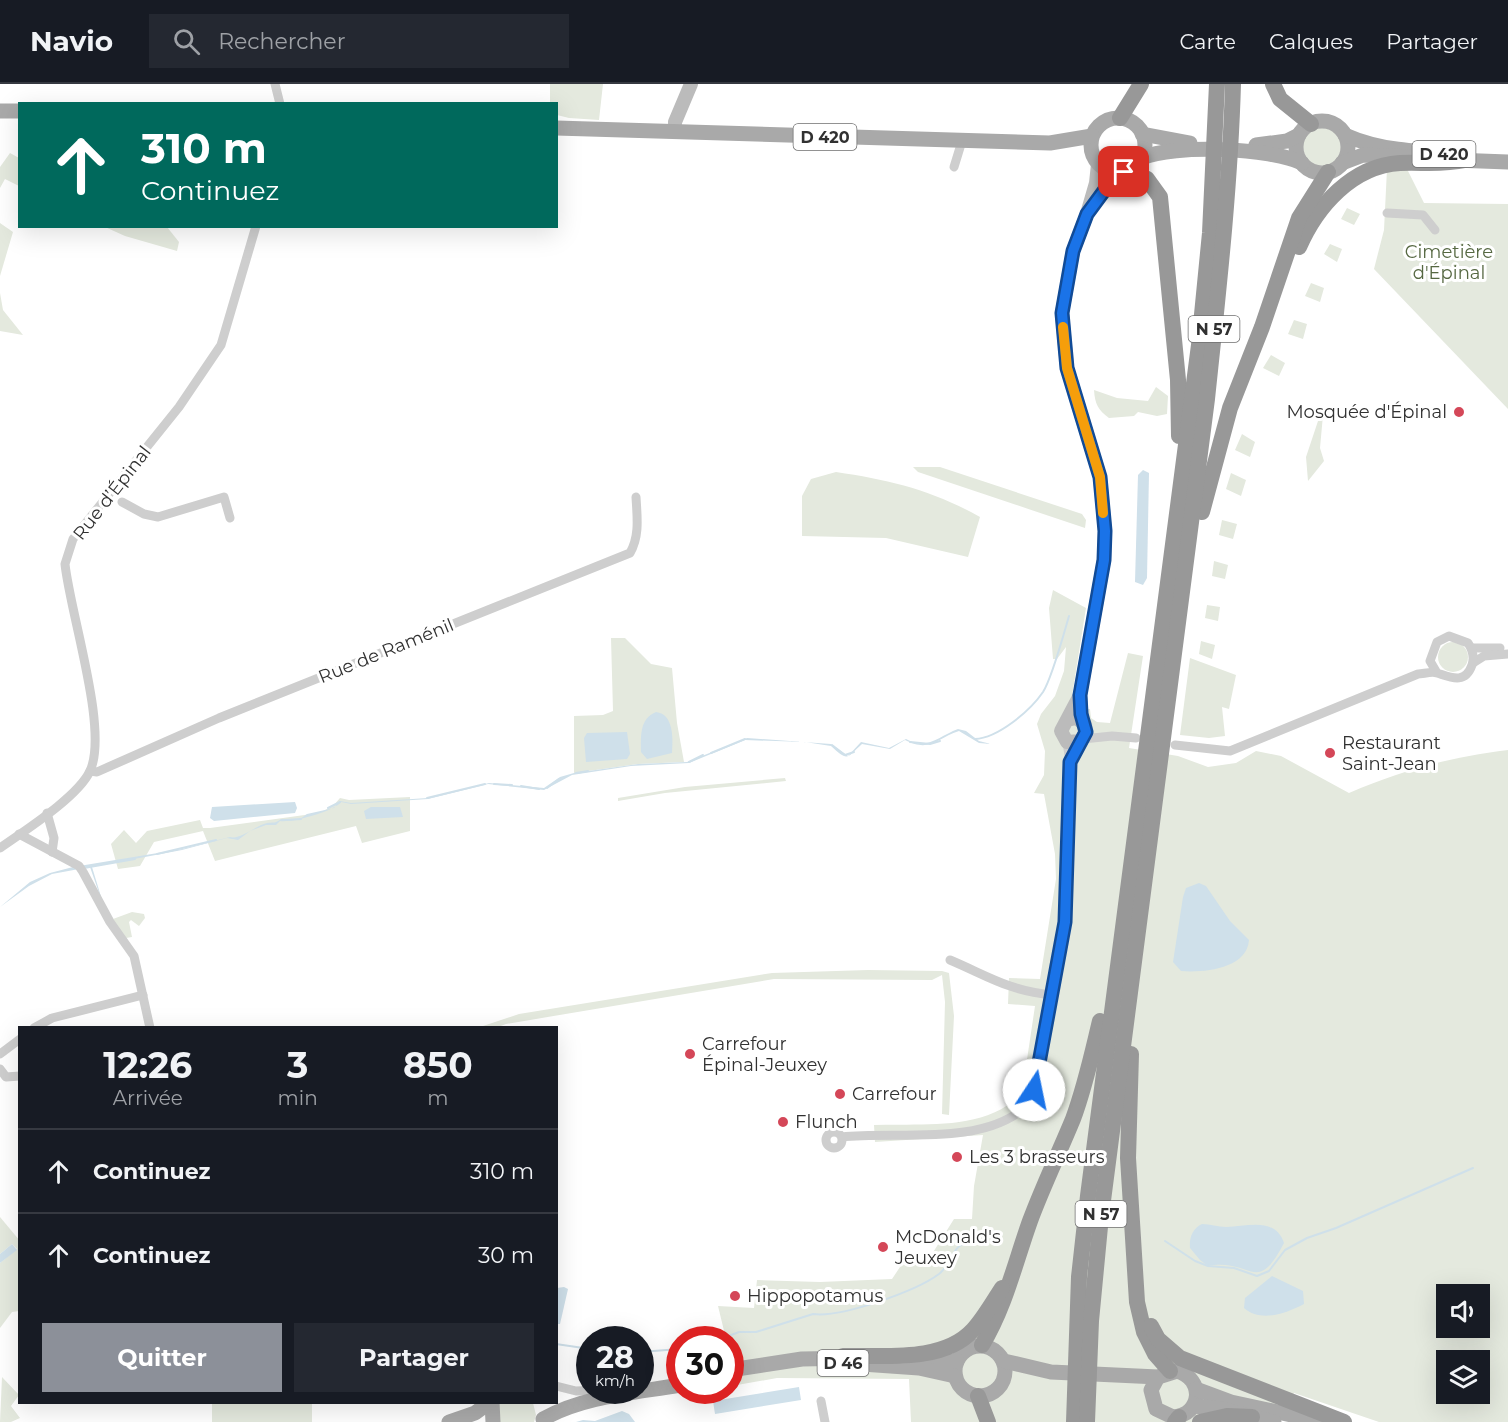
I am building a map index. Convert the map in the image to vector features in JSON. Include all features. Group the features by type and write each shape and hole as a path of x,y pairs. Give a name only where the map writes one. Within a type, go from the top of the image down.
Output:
{"highway":[{"path":"1120,118 1141,84"},
{"name":"N 57","path":"1074,1422 1079,1277 1114,984 1180,502 1207,268 1217,84"},
{"name":"N 57","path":"1087,1422 1091,1321 1101,1216 1186,573 1221,269 1231,146 1233,84"},
{"path":"1273,84 1280,99 1298,117 1305,130"},
{"path":"1262,327 1317,213 1340,189 1374,169 1398,163 1448,164 1465,160"},
{"path":"1186,573 1230,408 1262,327 1299,218 1335,168"},
{"path":"1124,171 1147,179 1155,187 1160,197 1178,380 1180,502"},
{"path":"982,1345 1001,1311 1012,1272 1074,1116 1090,1065 1102,1011 1114,984"},
{"path":"1127,1008 1131,1050 1128,1158 1137,1302 1144,1332 1164,1374"},
{"path":"843,1356 932,1352 952,1345 971,1332 1012,1272"},
{"path":"1137,1282 1153,1331 1180,1358 1344,1422"},
{"path":"978,1396 988,1422"},
{"path":"1200,1422 1227,1416 1252,1417"}],"main road":[{"path":"0,111 18,111"},
{"path":"1142,158 1145,146 1142,134 1133,123 1120,118 1103,122 1092,136 1091,151 1096,161 1108,170 1124,171 1142,158 1191,147 1252,149 1277,154 1314,171 1335,168 1348,147 1345,135 1331,123 1305,130 1287,141 1252,149"},
{"name":"D 420","path":"558,128 1050,143 1092,136"},
{"path":"1302,164 1296,150 1305,130"},
{"path":"1142,134 1191,147"},
{"name":"D 420","path":"1345,135 1381,147 1435,154 1508,155"},
{"name":"D 420","path":"1050,143 1084,152 1096,161"},
{"name":"D 420","path":"1335,168 1363,155 1508,162"},
{"path":"1004,1361 1005,1378 998,1390 978,1396 962,1389 956,1368 967,1349 982,1345 991,1348 1004,1361 1051,1372 1109,1375 1164,1374 1190,1377 1197,1389 1231,1402 1324,1422"},
{"name":"D 46","path":"744,1368 802,1359 843,1356 956,1368"},
{"name":"D 46","path":"744,1375 841,1363 956,1368"},
{"path":"1005,1378 1051,1372"},
{"path":"1151,1397 1151,1390 1164,1374"},
{"path":"1109,1375 1132,1382 1151,1397 1161,1413 1177,1419 1194,1406 1197,1389"},
{"path":"543,1404 542,1420 568,1407 600,1398 666,1387"},
{"path":"558,1400 576,1397"},
{"path":"449,1422 475,1413 488,1404"},
{"path":"491,1404 494,1422"},
{"path":"1194,1406 1222,1409 1274,1422"}],"street":[{"path":"275,84 280,102"},
{"path":"656,131 689,90"},
{"path":"682,132 689,90"},
{"path":"954,167 962,141"},
{"path":"842,1137 973,1130 993,1125 1024,1109 1034,1090 1052,995 1068,889 1067,796 1070,762 1077,743 1086,732 1080,695 1104,560 1105,531 1100,477 1067,368 1062,313 1073,251 1096,183 1096,161"},
{"path":"1087,214 1124,171"},
{"path":"1387,213 1423,215 1435,230"},
{"name":"Rue d’Épinal","path":"90,771 97,736 65,564 73,539 105,502 202,377 221,345 255,228"},
{"path":"113,491 122,502 144,514 158,517 224,497 230,518"},
{"name":"Rue de Raménil","path":"90,771 97,772 219,718 630,553 635,544 637,529 636,497"},
{"path":"105,502 122,502"},
{"path":"1418,674 1430,660 1437,642 1449,636 1462,638 1472,648 1473,663"},
{"path":"1472,648 1508,647"},
{"path":"1175,745 1230,751 1418,674 1437,673 1446,678 1457,678 1467,673 1473,663 1484,656 1508,654"},
{"path":"1430,660 1437,673"},
{"path":"1080,695 1061,731 1077,743 1112,736 1136,738"},
{"path":"1067,720 1076,718 1112,736"},
{"path":"0,848 47,813 75,789 90,771"},
{"path":"47,813 54,838 52,852"},
{"path":"20,834 81,869 110,922 134,956 150,1026"},
{"path":"950,960 1003,986 1024,992 1052,995"},
{"path":"38,1026 52,1018 143,995"},
{"path":"0,1054 18,1040"},
{"path":"0,1069 6,1077 18,1076"},
{"path":"558,1386 576,1391"},
{"path":"821,1401 825,1422"}],"green space":[{"path":"550,84 603,84 599,120 558,115 558,102 550,102"},
{"path":"1322,128 1329,129 1335,134 1340,140 1340,154 1335,160 1329,165 1322,166 1315,165 1309,160 1304,154 1303,147 1304,140 1309,134 1315,129"},
{"path":"10,153 18,157 18,186 5,179 0,188 0,167"},
{"name":"Cimetière d'Épinal","path":"1406,167 1424,203 1508,204 1508,409 1374,269 1384,230 1387,169"},
{"path":"1347,208 1360,214 1354,225 1341,219"},
{"path":"0,223 13,232 0,276"},
{"path":"107,228 168,228 179,242 177,251 125,236"},
{"path":"1330,244 1342,249 1337,262 1324,254"},
{"path":"1311,283 1324,288 1320,302 1305,296"},
{"path":"0,293 3,310 23,335 0,331"},
{"path":"1294,320 1307,324 1303,339 1288,334"},
{"path":"1271,355 1285,363 1279,376 1263,368"},
{"path":"1156,387 1168,396 1167,414 1157,416 1138,412 1134,416 1109,418 1102,412 1095,399 1094,390 1117,398 1148,401"},
{"path":"1320,415 1323,415 1320,448 1324,461 1308,481 1306,457"},
{"path":"1242,434 1255,442 1250,457 1235,450"},
{"path":"913,467 940,467 1082,514 1086,520 1085,528 918,472"},
{"path":"836,472 910,487 945,500 980,517 968,557 886,538 802,536 802,496 811,479"},
{"path":"1231,473 1246,480 1241,496 1226,489"},
{"path":"1222,520 1237,524 1233,539 1219,535"},
{"path":"1214,561 1228,565 1225,579 1212,576"},
{"path":"1053,590 1086,608 1072,696 1066,710 1090,709 1091,718 1097,722 1110,723 1128,653 1143,656 1129,748 1178,756 1208,767 1236,763 1256,751 1281,756 1349,793 1427,766 1466,756 1508,750 1508,1422 1379,1422 1294,1393 1277,1422 911,1422 909,1379 777,1378 744,1384 744,1326 723,1326 718,1306 754,1308 757,1280 820,1282 892,1279 908,1255 932,1254 954,1219 972,1219 974,1186 983,1135 875,1142 874,1125 952,1123 972,1120 1007,1105 1022,1093 1035,1006 1008,1004 1009,978 1040,979 1056,879 1055,854 1044,794 1034,793 1044,775 1045,751 1037,724 1041,714 1055,696 1064,671 1066,647 1057,659 1053,659 1049,608"},
{"path":"1207,605 1220,607 1218,621 1205,618"},
{"path":"611,638 625,638 651,664 672,668 677,723 684,762 638,764 574,773 574,716 603,715 613,711"},
{"path":"1201,641 1215,645 1212,659 1199,654"},
{"path":"1453,642 1464,646 1468,657 1464,668 1453,672 1442,668 1438,657 1442,646"},
{"path":"1190,658 1236,675 1229,709 1222,707 1225,736 1209,738 1180,735"},
{"path":"785,778 786,781 665,793 618,801 618,798 685,787"},
{"path":"410,797 410,831 362,843 356,826 215,861 203,831 154,842 140,866 118,869 111,844 124,830 136,843 147,831 200,820 203,828 210,828 319,813 333,806 340,798 349,800"},
{"path":"132,912 144,914 145,918 139,926 131,920 129,922 132,937 126,938 132,956 113,919"},
{"path":"868,970 949,973 954,1016 949,1115 942,1114 945,1002 942,975 932,980 774,979 501,1026 483,1026 519,1014 772,973"},
{"path":"0,1217 18,1239 18,1311 12,1312 0,1328 0,1263 17,1249 12,1244 0,1254"},
{"path":"2,1377 18,1394 11,1406 20,1418 11,1422 0,1422"},
{"path":"212,1404 312,1404 312,1422 212,1422"},
{"path":"499,1404 533,1404 536,1415 534,1422 498,1422"}],"shaded area":[{"path":"1143,470 1149,473 1147,578 1143,585 1135,582 1138,475"},
{"path":"656,712 666,717 669,722 672,734 672,753 647,759 641,752 642,729 646,719"},
{"path":"958,729 966,731 979,741 991,744 979,743 959,731 927,745 914,744 905,740 890,749 862,744 848,756 861,742 889,748 906,739 927,743"},
{"path":"627,732 630,754 627,759 586,762 584,738 587,733"},
{"path":"747,738 801,742 745,740 689,763 631,766 572,775 544,790 488,784 428,799 351,804 341,802 335,807 340,801 351,803 428,798 489,783 544,788 560,777 574,773 638,764 687,762"},
{"path":"807,742 831,744 848,756 841,755 831,746"},
{"path":"295,802 297,808 295,813 214,821 210,818 212,807"},
{"path":"371,807 400,807 403,817 366,819 364,811"},
{"path":"332,809 313,816 300,819 307,814"},
{"path":"281,819 299,819 280,821 276,825 266,825 250,831"},
{"path":"250,831 238,840 227,838 182,850 92,867 106,913 90,867 52,874 29,886 0,907 30,882 50,873 182,849"},
{"path":"1199,883 1206,886 1230,921 1249,940 1241,957 1232,963 1212,970 1181,971 1173,962 1183,897 1186,888"},
{"path":"1202,1224 1226,1227 1267,1226 1280,1235 1284,1243 1274,1259 1259,1272 1223,1265 1208,1266 1190,1248 1192,1233"},
{"path":"12,1244 17,1250 0,1263 0,1254"},
{"path":"1272,1276 1303,1291 1304,1304 1274,1315 1251,1313 1244,1308 1245,1298"},
{"path":"558,1288 568,1289 560,1324 558,1324"},
{"path":"799,1387 801,1400 715,1414 713,1404 744,1404 744,1396"},
{"path":"622,1411 629,1414 635,1422 576,1422 595,1421"}],"waterway":[{"path":"975,739 1003,729 1030,707 1043,692 1054,666 1069,616"},
{"path":"711,753 745,739"},
{"path":"910,742 930,744 940,741"},
{"path":"832,745 845,755 854,752"},
{"path":"689,762 703,755"},
{"path":"576,773 588,771"},
{"path":"547,788 559,779"},
{"path":"427,798 485,784"},
{"path":"494,784 512,785"},
{"path":"521,786 539,789"},
{"path":"328,808 340,802"},
{"path":"286,820 301,819"},
{"path":"157,854 216,840"},
{"path":"84,868 135,859"},
{"path":"1165,1241 1195,1261 1208,1266 1234,1268 1257,1276 1269,1271 1285,1250 1307,1238 1336,1228 1473,1168"},
{"path":"744,1332 756,1332 813,1314 841,1312 878,1302 928,1281 945,1268 958,1247 971,1241 983,1240"},
{"path":"558,1344 576,1347"},
{"path":"654,1351 666,1350"}],"slow traffic":[{"path":"1063,327 1067,368 1100,477 1103,513"}],"place":[{"name":"Mosquée d'Épinal","path":"1459,412"},
{"name":"Restaurant Saint-Jean","path":"1330,753"},
{"name":"Carrefour Épinal-Jeuxey","path":"690,1054"},
{"name":"Carrefour","path":"840,1094"},
{"name":"Flunch","path":"783,1122"},
{"name":"Les 3 brasseurs","path":"957,1157"},
{"name":"McDonald's Jeuxey","path":"883,1247"},
{"name":"Hippopotamus","path":"735,1296"}],"route":[{"path":"1034,1090 1065,922 1068,889 1067,796 1070,762 1086,732 1085,724 1082,722 1080,695 1104,560 1105,531 1100,477 1067,368 1062,313 1065,284 1073,251 1087,214 1115,176 1119,172 1124,172"}]}
